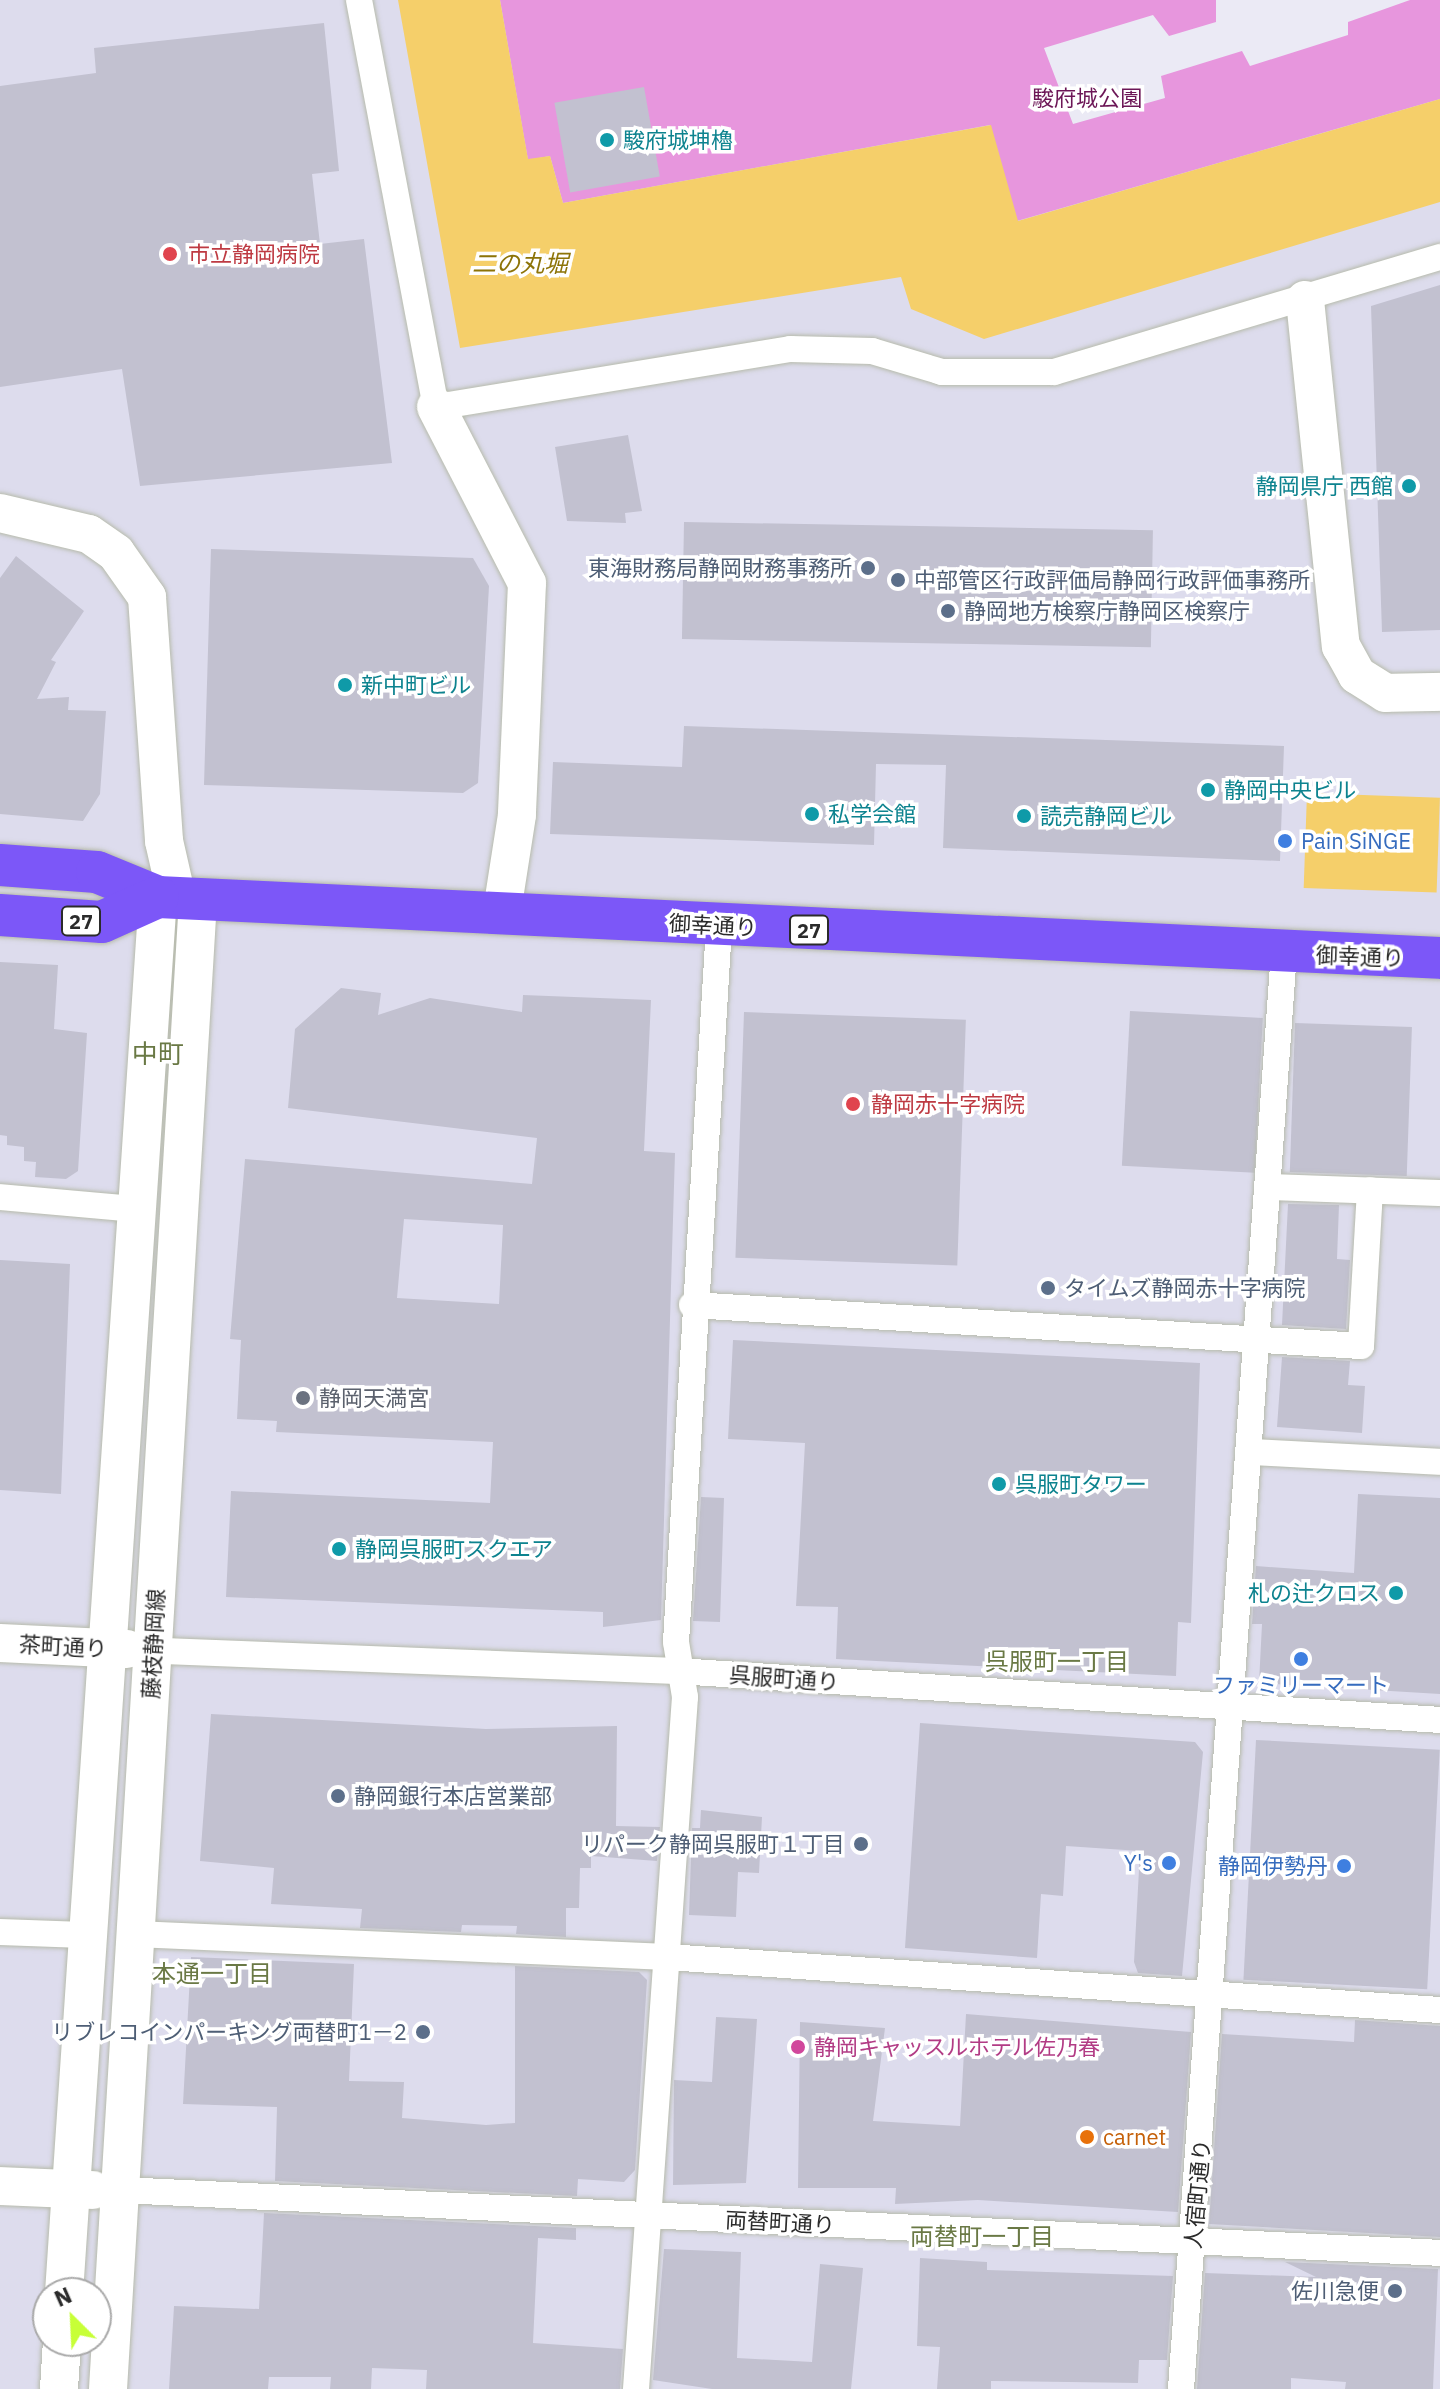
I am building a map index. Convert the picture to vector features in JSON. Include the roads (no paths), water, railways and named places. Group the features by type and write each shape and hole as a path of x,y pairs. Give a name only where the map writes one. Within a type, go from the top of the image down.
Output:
{"main road":[{"path":"1305,300 1341,646 1357,675 1386,693 1440,692"},
{"path":"436,407 527,583 517,815 502,911"},
{"path":"0,513 89,534 116,553 147,597 164,841 178,898"},
{"name":"27","path":"3,863 97,872 178,898"},
{"name":"御幸通り","path":"178,898 502,911 719,926 1284,953 1440,958"},
{"name":"27","path":"0,915 102,922 178,898"},
{"name":"藤枝静岡線","path":"108,2389 135,1934 127,1649 134,1209 178,898"},
{"name":"藤枝静岡線","path":"65,2277 84,1935 127,1649 178,898"},
{"name":"茶町通り","path":"0,1643 127,1649"},
{"path":"0,2186 121,2190"},
{"path":"59,2389 61,2357"}],"street":[{"path":"359,0 436,407 790,349 872,351 942,372 1018,377 1305,300 1440,257"},
{"path":"636,2389 685,1697 677,1671 692,1305 719,926"},
{"name":"人宿町通り","path":"1181,2389 1214,1998 1251,1452 1255,1341 1269,1187 1284,953"},
{"path":"1269,1187 1440,1193"},
{"path":"692,1305 1361,1346 1370,1190"},
{"path":"0,1197 134,1209"},
{"path":"1251,1452 1440,1462"},
{"name":"呉服町通り","path":"127,1649 677,1671 1440,1720"},
{"path":"0,1932 84,1935"},
{"path":"135,1934 668,1957 1214,1998 1440,2010"},
{"name":"両替町通り","path":"121,2190 1440,2253"}],"water":[{"name":"二の丸堀","path":"398,0 500,0 528,159 550,156 563,203 991,125 1018,221 1440,99 1440,202 984,339 911,309 901,277 460,348"},
{"path":"1307,793 1440,798 1437,893 1304,888"}],"place":[{"name":"駿府城坤櫓","path":"607,140"},
{"name":"市立静岡病院","path":"170,254"},
{"name":"静岡県庁 西館","path":"1409,486"},
{"name":"東海財務局静岡財務事務所","path":"868,568"},
{"name":"中部管区行政評価局静岡行政評価事務所","path":"898,580"},
{"name":"静岡地方検察庁静岡区検察庁","path":"948,611"},
{"name":"新中町ビル","path":"345,685"},
{"name":"静岡中央ビル","path":"1208,790"},
{"name":"私学会館","path":"812,814"},
{"name":"読売静岡ビル","path":"1024,816"},
{"name":"Pain SiNGE","path":"1285,841"},
{"name":"静岡赤十字病院","path":"853,1104"},
{"name":"タイムズ静岡赤十字病院","path":"1048,1288"},
{"name":"静岡天満宮","path":"303,1398"},
{"name":"呉服町タワー","path":"999,1484"},
{"name":"静岡呉服町スクエア","path":"339,1549"},
{"name":"札の辻クロス","path":"1396,1593"},
{"name":"ファミリーマート","path":"1301,1659"},
{"name":"静岡銀行本店営業部","path":"338,1796"},
{"name":"リパーク静岡呉服町１丁目","path":"861,1844"},
{"name":"Y's","path":"1169,1863"},
{"name":"静岡伊勢丹","path":"1344,1866"},
{"name":"リブレコインパーキング両替町1－2","path":"423,2032"},
{"name":"静岡キャッスルホテル佐乃春","path":"798,2047"},
{"name":"carnet","path":"1087,2137"},
{"name":"佐川急便","path":"1395,2291"}],"district":[{"name":"中町","path":"158,1054"},
{"name":"呉服町一丁目","path":"1057,1662"},
{"name":"本通一丁目","path":"212,1974"},
{"name":"両替町一丁目","path":"982,2237"}],"park label":[{"name":"駿府城公園","path":"1087,98"}]}
